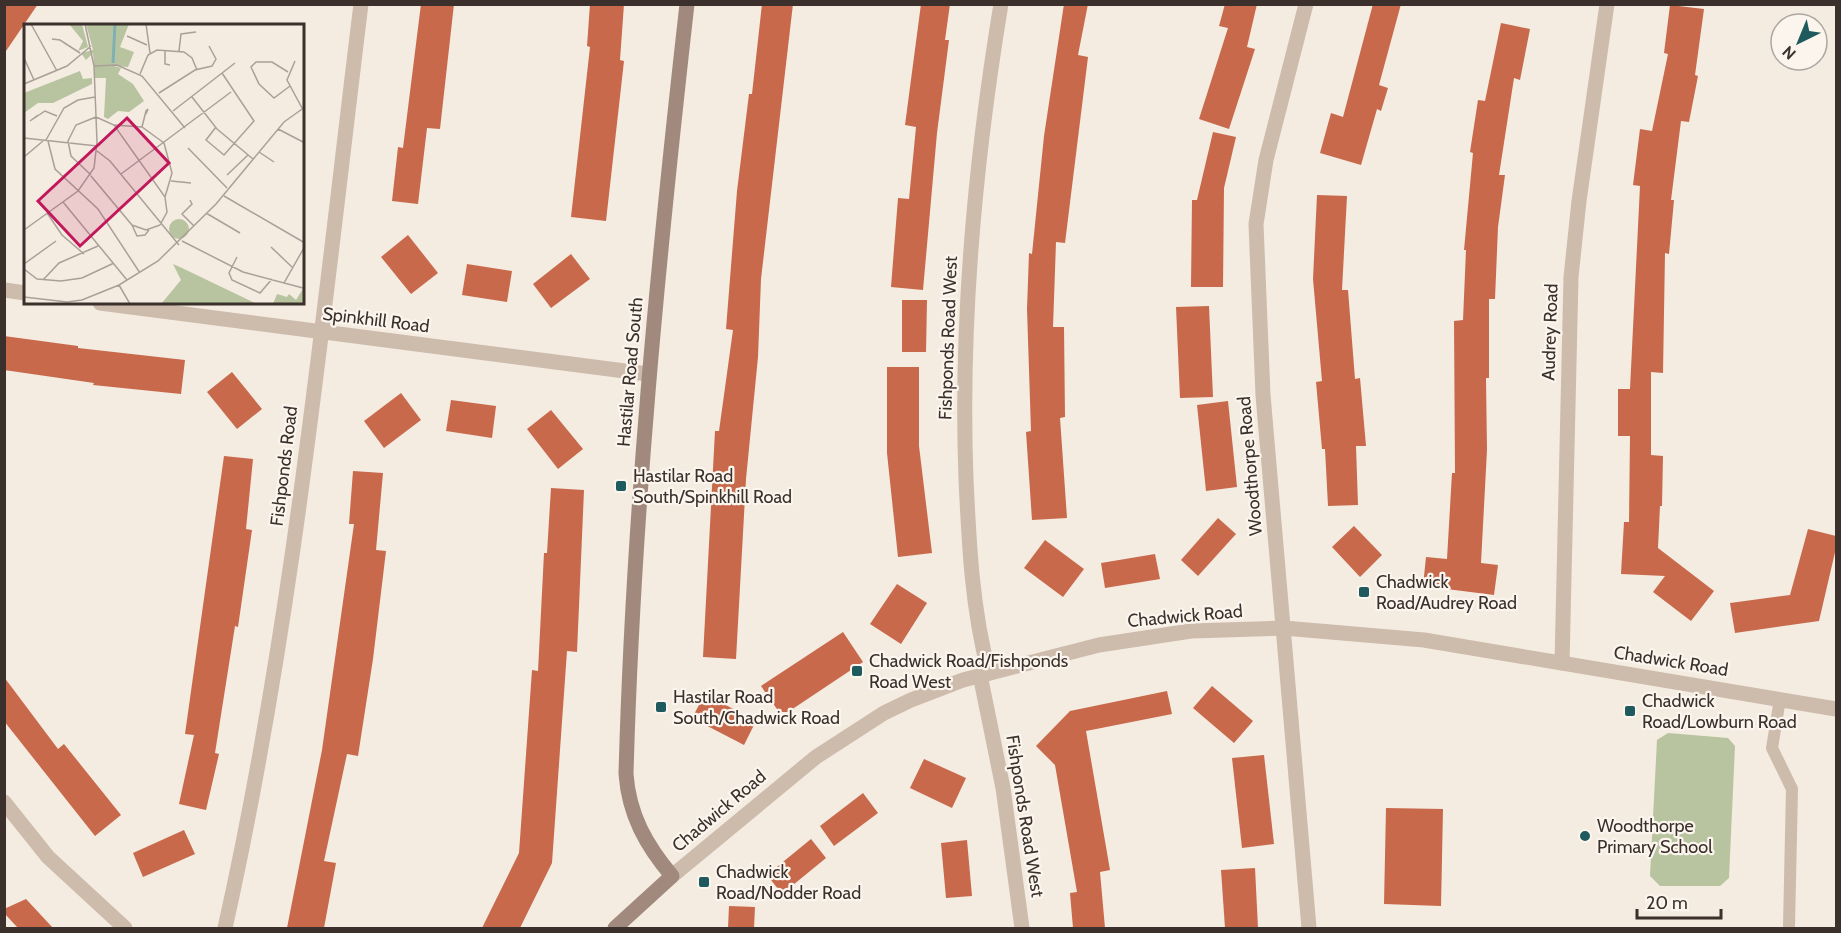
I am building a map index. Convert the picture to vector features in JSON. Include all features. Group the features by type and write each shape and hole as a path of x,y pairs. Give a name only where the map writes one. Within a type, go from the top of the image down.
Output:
{"street":[{"name":"Fishponds Road","path":"225,928 252,802 287,600 361,4"},
{"name":"Hastilar Road South","path":"672,876 636,824 628,794 626,774 630,632 648,374 687,4"},
{"name":"Fishponds Road West","path":"1001,4 975,209 966,318 964,428 969,542 984,674 1003,788 1022,928"},
{"name":"Woodthorpe Road","path":"1306,4 1266,160 1256,224 1263,395 1309,928"},
{"name":"Audrey Road","path":"1562,663 1571,277 1607,4"},
{"path":"4,290 24,293"},
{"name":"Spinkhill Road","path":"107,304 648,374"},
{"name":"Chadwick Road","path":"617,928 672,876 788,779 848,735 911,700 984,674 1099,645 1191,631 1284,628 1424,640 1836,709"},
{"path":"4,802 48,857 125,928"}],"lane":[{"path":"1780,699 1772,748 1792,789 1794,806 1789,926"}],"green space":[{"path":"1668,733 1728,738 1735,746 1729,878 1720,886 1660,886 1650,876 1657,740"}],"building":[{"path":"4,4 38,4 24,24 4,54"},
{"path":"421,4 454,4 440,129 427,128 418,204 392,201 398,147 403,148"},
{"path":"590,4 624,4 620,60 624,61 606,221 571,217 590,47 587,46"},
{"path":"762,4 793,4 761,279 758,357 746,479 736,659 703,657 715,431 719,431 733,330 726,329 737,191 749,94 752,94"},
{"path":"921,4 950,4 945,40 949,40 937,133 923,290 891,287 898,198 909,199 916,127 905,125"},
{"path":"1064,4 1088,4 1078,55 1088,57 1065,243 1056,242 1053,327 1064,327 1065,417 1060,418 1067,518 1032,520 1026,432 1031,431 1027,309 1029,253 1032,254 1044,136"},
{"path":"1225,4 1257,4 1247,47 1255,49 1229,129 1199,119 1228,28 1219,26"},
{"path":"1373,4 1401,4 1379,85 1388,88 1381,111 1377,109 1361,165 1320,153 1331,113 1343,117"},
{"path":"1670,5 1704,9 1695,75 1698,76 1689,122 1681,121 1671,200 1674,200 1669,254 1665,253 1663,373 1651,372 1651,455 1663,456 1658,548 1714,591 1691,621 1653,592 1665,576 1621,574 1624,522 1629,522 1630,436 1618,436 1618,389 1630,389 1640,186 1633,185 1640,129 1652,131 1668,54 1664,53"},
{"path":"1501,23 1530,29 1520,80 1514,78 1499,175 1505,175 1498,227 1495,299 1489,299 1489,378 1486,378 1487,450 1481,563 1498,565 1494,595 1423,586 1426,557 1447,559 1452,473 1455,473 1454,321 1463,320 1466,250 1464,250 1473,153 1470,152 1478,100 1485,101"},
{"path":"1213,132 1236,137 1224,188 1223,287 1191,287 1192,200 1197,200"},
{"path":"1317,195 1347,196 1342,290 1348,290 1355,379 1360,378 1366,446 1356,446 1358,505 1328,506 1325,449 1322,449 1316,382 1322,381 1313,279"},
{"path":"408,235 438,273 411,294 381,257"},
{"path":"571,254 590,279 551,308 533,284"},
{"path":"467,264 512,271 507,302 462,295"},
{"path":"902,300 927,300 926,352 902,352"},
{"path":"1209,306 1213,397 1180,398 1176,307"},
{"path":"4,336 78,346 78,348 185,360 181,394 93,385 94,383 4,370"},
{"path":"887,367 919,367 919,446 932,553 898,557 887,453"},
{"path":"232,372 262,409 237,429 207,392"},
{"path":"401,393 421,420 384,448 364,421"},
{"path":"451,400 496,406 492,438 446,431"},
{"path":"1228,401 1237,487 1206,491 1197,405"},
{"path":"551,410 583,449 558,469 527,429"},
{"path":"224,456 253,459 246,529 252,530 238,627 235,626 215,753 219,754 206,810 179,804 194,735 185,734"},
{"path":"353,471 383,473 376,550 386,551 373,659 358,756 347,754 324,861 336,863 324,928 287,928 322,750 354,524 349,524"},
{"path":"551,488 584,490 577,652 567,651 552,863 520,928 482,928 519,853 532,670 538,671 544,553 547,553"},
{"path":"1218,518 1236,534 1198,576 1181,560"},
{"path":"1354,526 1382,555 1360,577 1332,547"},
{"path":"1808,529 1836,536 1836,548 1819,621 1735,633 1730,603 1790,595"},
{"path":"1045,540 1084,569 1063,597 1024,568"},
{"path":"1155,554 1160,579 1105,588 1101,563"},
{"path":"897,584 927,603 901,644 870,624"},
{"path":"843,632 863,662 788,712 779,712 761,686"},
{"path":"4,677 58,749 64,744 121,815 95,836 4,721"},
{"path":"1212,686 1253,721 1234,743 1193,708"},
{"path":"1167,691 1172,714 1086,731 1110,870 1100,872 1105,928 1073,928 1070,893 1077,892 1055,765 1036,746 1070,711"},
{"path":"705,694 756,721 744,745 692,718"},
{"path":"1264,755 1274,844 1242,848 1232,758"},
{"path":"924,759 966,778 952,808 910,788"},
{"path":"863,793 878,813 834,846 820,826"},
{"path":"1386,808 1443,809 1441,906 1384,904"},
{"path":"184,830 195,854 143,877 133,853"},
{"path":"811,839 826,858 782,894 767,875"},
{"path":"967,840 972,896 946,898 941,843"},
{"path":"1255,868 1258,928 1225,928 1221,870"},
{"path":"26,899 53,928 18,928 4,913 4,909"},
{"path":"729,906 755,907 754,928 728,928"}],"place":[{"name":"Hastilar Road South/Spinkhill Road","path":"621,486"},
{"name":"Chadwick Road/Audrey Road","path":"1364,592"},
{"name":"Chadwick Road/Fishponds Road West","path":"857,671"},
{"name":"Hastilar Road South/Chadwick Road","path":"661,707"},
{"name":"Chadwick Road/Lowburn Road","path":"1630,711"},
{"name":"Woodthorpe Primary School","path":"1585,836"},
{"name":"Chadwick Road/Nodder Road","path":"704,882"}]}
